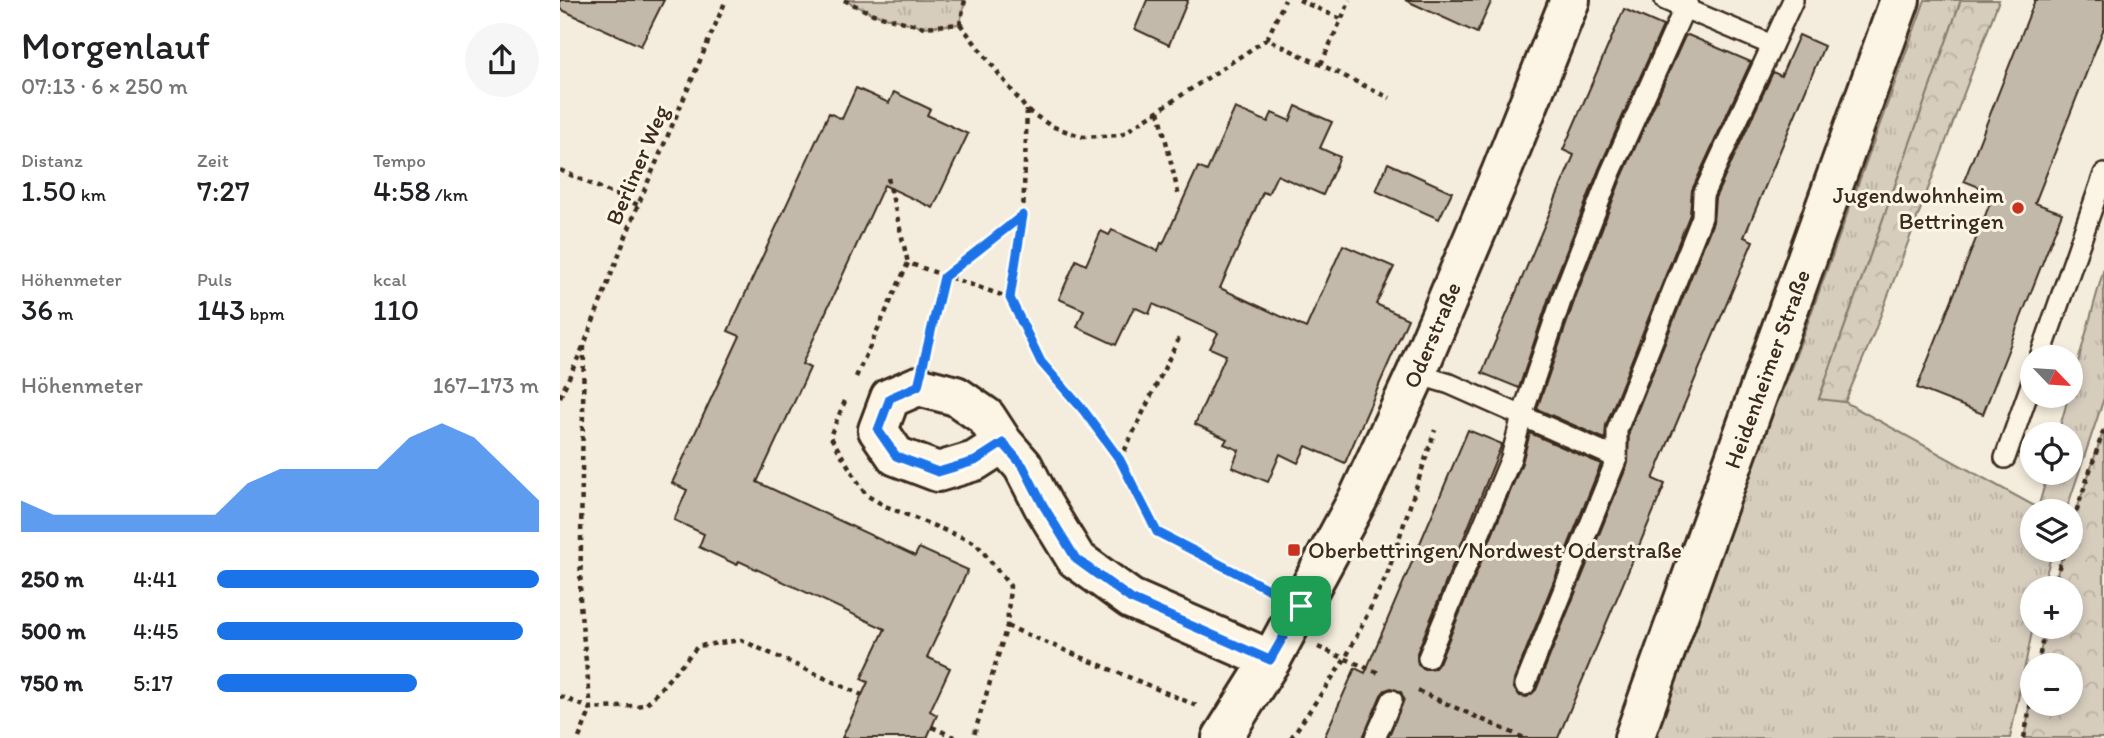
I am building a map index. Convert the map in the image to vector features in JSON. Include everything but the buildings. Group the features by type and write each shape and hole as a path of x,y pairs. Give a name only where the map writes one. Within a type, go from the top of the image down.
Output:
{"street":[{"name":"Oderstraße","path":"1227,729 1301,606 1359,497 1416,374 1570,0"},
{"name":"Heidenheimer Straße","path":"1634,738 1900,0"},
{"path":"1003,443 975,461 938,472 896,456 878,430 890,398 918,386 956,396 986,417 1003,443 1023,466 1076,559 1131,599 1270,660"}],"lane":[{"path":"1665,0 1686,5 1772,45"},
{"path":"1525,685 1617,458 1616,430 1702,217 1703,195 1793,0"},
{"path":"1428,658 1511,458 1522,416 1564,292 1610,174 1686,5"},
{"path":"2044,345 2104,174"},
{"path":"1416,374 1450,384 1617,458"},
{"path":"2005,458 2023,408"},
{"path":"1375,738 1392,699"}],"path":[{"name":"Berliner Weg","path":"560,397 584,345 638,205 726,0"},
{"path":"844,0 873,14 924,27 960,24"},
{"path":"965,0 960,24 1027,110 1052,126 1083,137 1121,135 1268,39 1286,0"},
{"path":"1299,0 1341,19"},
{"path":"1321,64 1350,0"},
{"path":"1268,39 1390,99"},
{"path":"1027,110 1023,215 1010,298 1041,362 1084,411 1120,460 1157,532 1301,606"},
{"path":"1159,111 1179,197"},
{"path":"560,170 638,205"},
{"path":"888,178 908,263"},
{"path":"918,386 944,277 1023,215"},
{"path":"1120,460 1181,334"},
{"name":"Berliner Weg","path":"584,345 580,604 592,709"},
{"path":"2080,499 2104,429"},
{"path":"1007,626 1227,729"},
{"path":"560,696 592,709 646,705 698,646 741,640 862,695"},
{"path":"579,738 592,709"},
{"path":"2024,738 2028,716"},
{"path":"932,727 956,738"}],"green space":[{"path":"844,0 965,0 960,24 924,27 873,14"},
{"path":"1925,0 1961,0 1819,399 1845,402 2022,499 2020,562 2050,562 2045,576 2020,576 2020,639 2031,639 2028,653 2020,653 2020,690 2010,738 1645,738 1749,454 1785,385"},
{"path":"1961,0 1999,0 1874,333 1845,402 1819,399"},
{"path":"2104,268 2104,398 2083,460 2083,422 2061,422 2065,408 2083,408 2083,345"},
{"path":"2104,429 2104,738 2024,738 2028,716 2083,716 2083,653 2040,653 2043,639 2083,639 2083,576 2056,576 2061,562 2083,562 2083,499 2080,499"},
{"path":"2045,485 2075,485 2070,499 2041,499"}],"place":[{"name":"Jugendwohnheim Bettringen","path":"2018,208"},
{"name":"Oberbettringen/Nordwest Oderstraße","path":"1294,550"}],"route":[{"path":"1023,215 1010,298 1041,362 1084,411 1120,460 1157,532 1301,606 1270,660 1131,599 1076,559 1023,466 1003,443 975,461 938,472 896,456 878,430 890,398 918,386 944,277 1023,215"}]}
